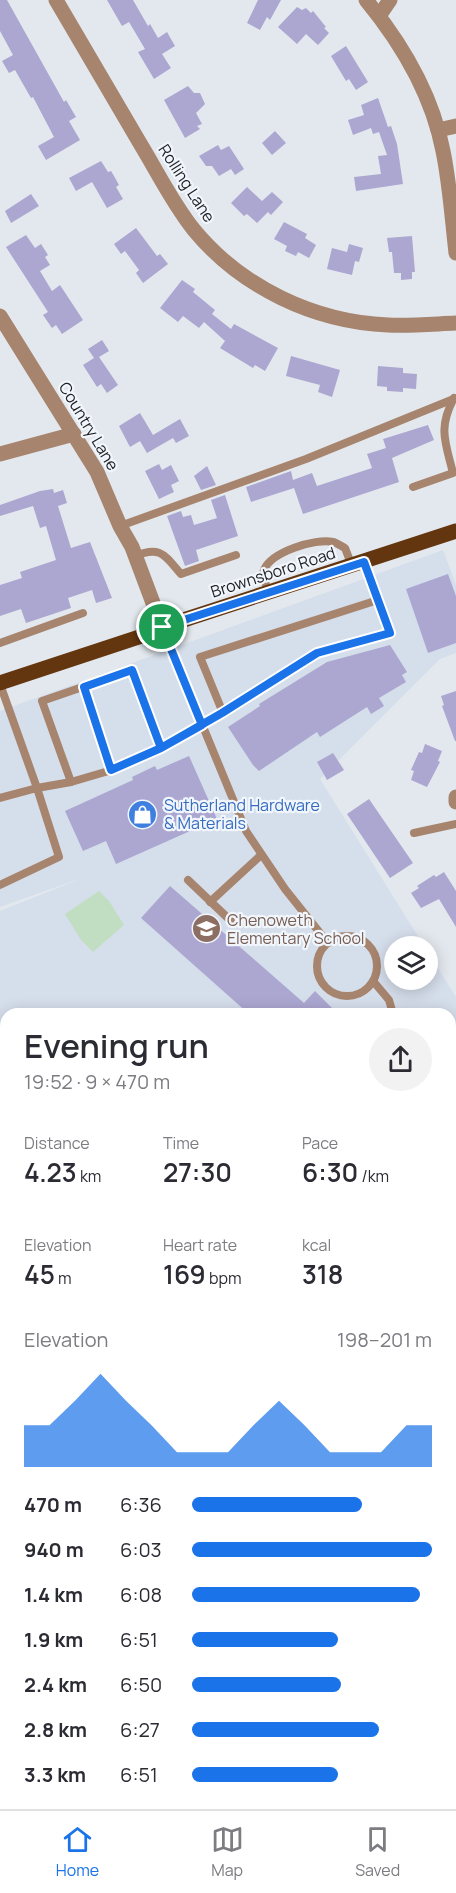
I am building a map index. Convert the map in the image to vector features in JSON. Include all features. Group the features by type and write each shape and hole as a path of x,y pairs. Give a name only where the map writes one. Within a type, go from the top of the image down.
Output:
{"main road":[{"name":"Brownsboro Road","path":"0,684 162,627 456,531"}],"street":[{"name":"Rolling Lane","path":"56,0 176,205 212,251 234,270 277,296 314,311 349,320 386,325 456,323"},
{"path":"366,0 414,68 428,99 443,152 456,253"},
{"path":"379,16 390,0"},
{"path":"438,130 456,126"},
{"name":"Country Lane","path":"0,316 97,472 135,556 162,627"},
{"path":"0,454 74,434"},
{"path":"456,1215 456,1231"}],"lane":[{"path":"413,487 453,473 443,427 445,417 455,398"},
{"path":"120,526 306,459 455,398"},
{"path":"0,798 71,782 111,770 161,748 202,725 317,653 390,633 378,600 358,564 345,548 334,542 299,547 276,555 265,568 263,575 268,593"},
{"path":"135,556 153,551 162,553 181,574 236,555"},
{"path":"222,713 200,657 378,600"},
{"path":"0,643 83,613"},
{"path":"162,627 246,831 285,889 328,943"},
{"path":"71,782 42,701 132,670 161,748"},
{"path":"0,684 59,857 0,885"},
{"path":"84,687 111,770"},
{"path":"414,833 440,830 456,824"},
{"path":"210,902 261,855"},
{"path":"188,880 232,922"},
{"path":"350,937 361,940 370,948 375,958 376,970 373,981 365,990 355,995 343,996 323,985 318,974 317,963 320,952 328,943 338,938 350,937"},
{"path":"373,981 389,1000 391,1008"}],"shaded area":[{"path":"443,550 456,585 456,653 440,659 320,779 418,936 384,936 384,990 438,990 438,968 456,997 456,1008 0,1008 0,911 85,877 0,907 0,711"}],"green space":[{"path":"99,891 109,901 124,925 93,952 81,940 65,914"}],"building":[{"path":"0,0 7,0 64,102 66,100 76,117 69,121 80,140 46,160 38,146 54,137 33,97 31,98 15,70 9,73 2,61 13,55 0,31"},
{"path":"107,0 133,0 158,38 167,32 175,46 162,54 171,68 154,79 138,52 145,49 129,22 122,26"},
{"path":"258,0 281,0 270,20 267,17 260,30 247,23"},
{"path":"297,7 302,10 306,8 311,13 313,11 326,27 324,28 329,33 318,45 306,34 297,44 278,27"},
{"path":"346,46 368,82 356,90 349,79 346,81 331,56"},
{"path":"188,86 194,93 200,93 205,104 196,113 202,124 197,126 200,129 185,138 164,100"},
{"path":"378,98 388,127 391,126 397,144 403,184 356,191 354,177 381,174 378,156 387,155 379,132 373,134 371,128 353,135 348,120 364,115 361,105"},
{"path":"275,131 286,143 272,155 262,143"},
{"path":"218,145 221,150 229,146 244,169 235,175 231,169 219,176 212,166 206,166 199,156"},
{"path":"101,161 108,172 111,171 114,176 119,185 116,187 123,199 107,208 92,182 76,191 69,178"},
{"path":"247,187 262,201 272,192 283,202 271,215 268,212 257,223 247,214 244,216 231,203"},
{"path":"31,194 39,206 11,223 5,211"},
{"path":"284,222 307,234 305,238 316,245 309,258 298,252 296,256 285,251 287,246 274,239"},
{"path":"136,228 157,256 160,254 168,264 143,283 136,273 139,270 125,251 121,254 114,244"},
{"path":"26,235 35,248 41,244 48,255 45,257 50,265 40,271 52,291 60,285 83,320 62,334 56,325 52,328 43,315 48,312 6,247"},
{"path":"412,236 415,272 412,272 412,279 401,280 401,273 394,273 392,252 389,252 387,238"},
{"path":"349,244 363,248 359,262 355,261 352,275 327,269 332,248 347,252"},
{"path":"182,280 195,289 193,292 215,310 212,314 231,329 234,324 278,348 265,371 255,365 253,368 220,348 225,341 204,322 199,328 183,316 178,322 160,308"},
{"path":"102,340 109,351 99,357 118,385 107,393 101,384 97,387 83,365 94,358 88,349"},
{"path":"291,356 340,370 332,397 318,392 320,385 286,376"},
{"path":"378,366 403,368 403,373 417,374 416,389 403,388 403,392 387,391 387,387 377,386"},
{"path":"140,413 153,435 180,419 189,436 176,443 173,438 147,453 140,441 130,447 119,426"},
{"path":"428,425 434,440 392,458 399,482 303,514 294,488 251,502 246,487 291,471 293,480 312,473 317,486 372,468 367,454 386,448 383,439"},
{"path":"159,464 162,470 171,465 179,481 171,485 174,492 159,499 145,471"},
{"path":"207,466 216,485 201,490 194,476"},
{"path":"53,489 54,493 63,490 67,503 58,506 71,548 90,542 112,598 96,603 92,590 68,598 71,608 26,623 21,609 0,616 0,585 22,578 20,572 56,560 46,526 40,528 33,506 0,516 0,505 40,491"},
{"path":"225,495 238,536 196,550 199,561 185,566 167,516 181,511 183,517 191,515 194,525 217,518 211,500"},
{"path":"448,574 456,596 456,643 428,653 406,589"},
{"path":"390,645 407,672 402,675 406,682 379,698 384,706 371,714 367,707 320,737 317,732 259,771 253,765 228,727 260,706 259,704 327,662"},
{"path":"456,691 455,741 442,706 444,705 441,696"},
{"path":"425,744 442,751 438,761 440,762 427,787 411,780 414,771 411,770"},
{"path":"333,753 344,770 327,780 317,762"},
{"path":"189,756 217,819 116,864 106,841 83,851 65,811 133,780 132,777 155,766 157,770"},
{"path":"369,799 413,863 390,878 347,814"},
{"path":"444,872 456,891 456,927 439,899 421,908 411,893 419,888 417,886 434,875 436,877"},
{"name":"Chenoweth Elementary School","path":"170,886 304,1003 315,991 332,1008 242,1008 141,918"}],"place":[{"name":"Sutherland Hardware & Materials","path":"143,814"},
{"name":"Chenoweth Elementary School","path":"206,929"}],"route":[{"path":"162,627 202,725 161,748 132,670 84,687 111,770 161,748 222,713 317,653 390,633 364,562 162,627"}]}
